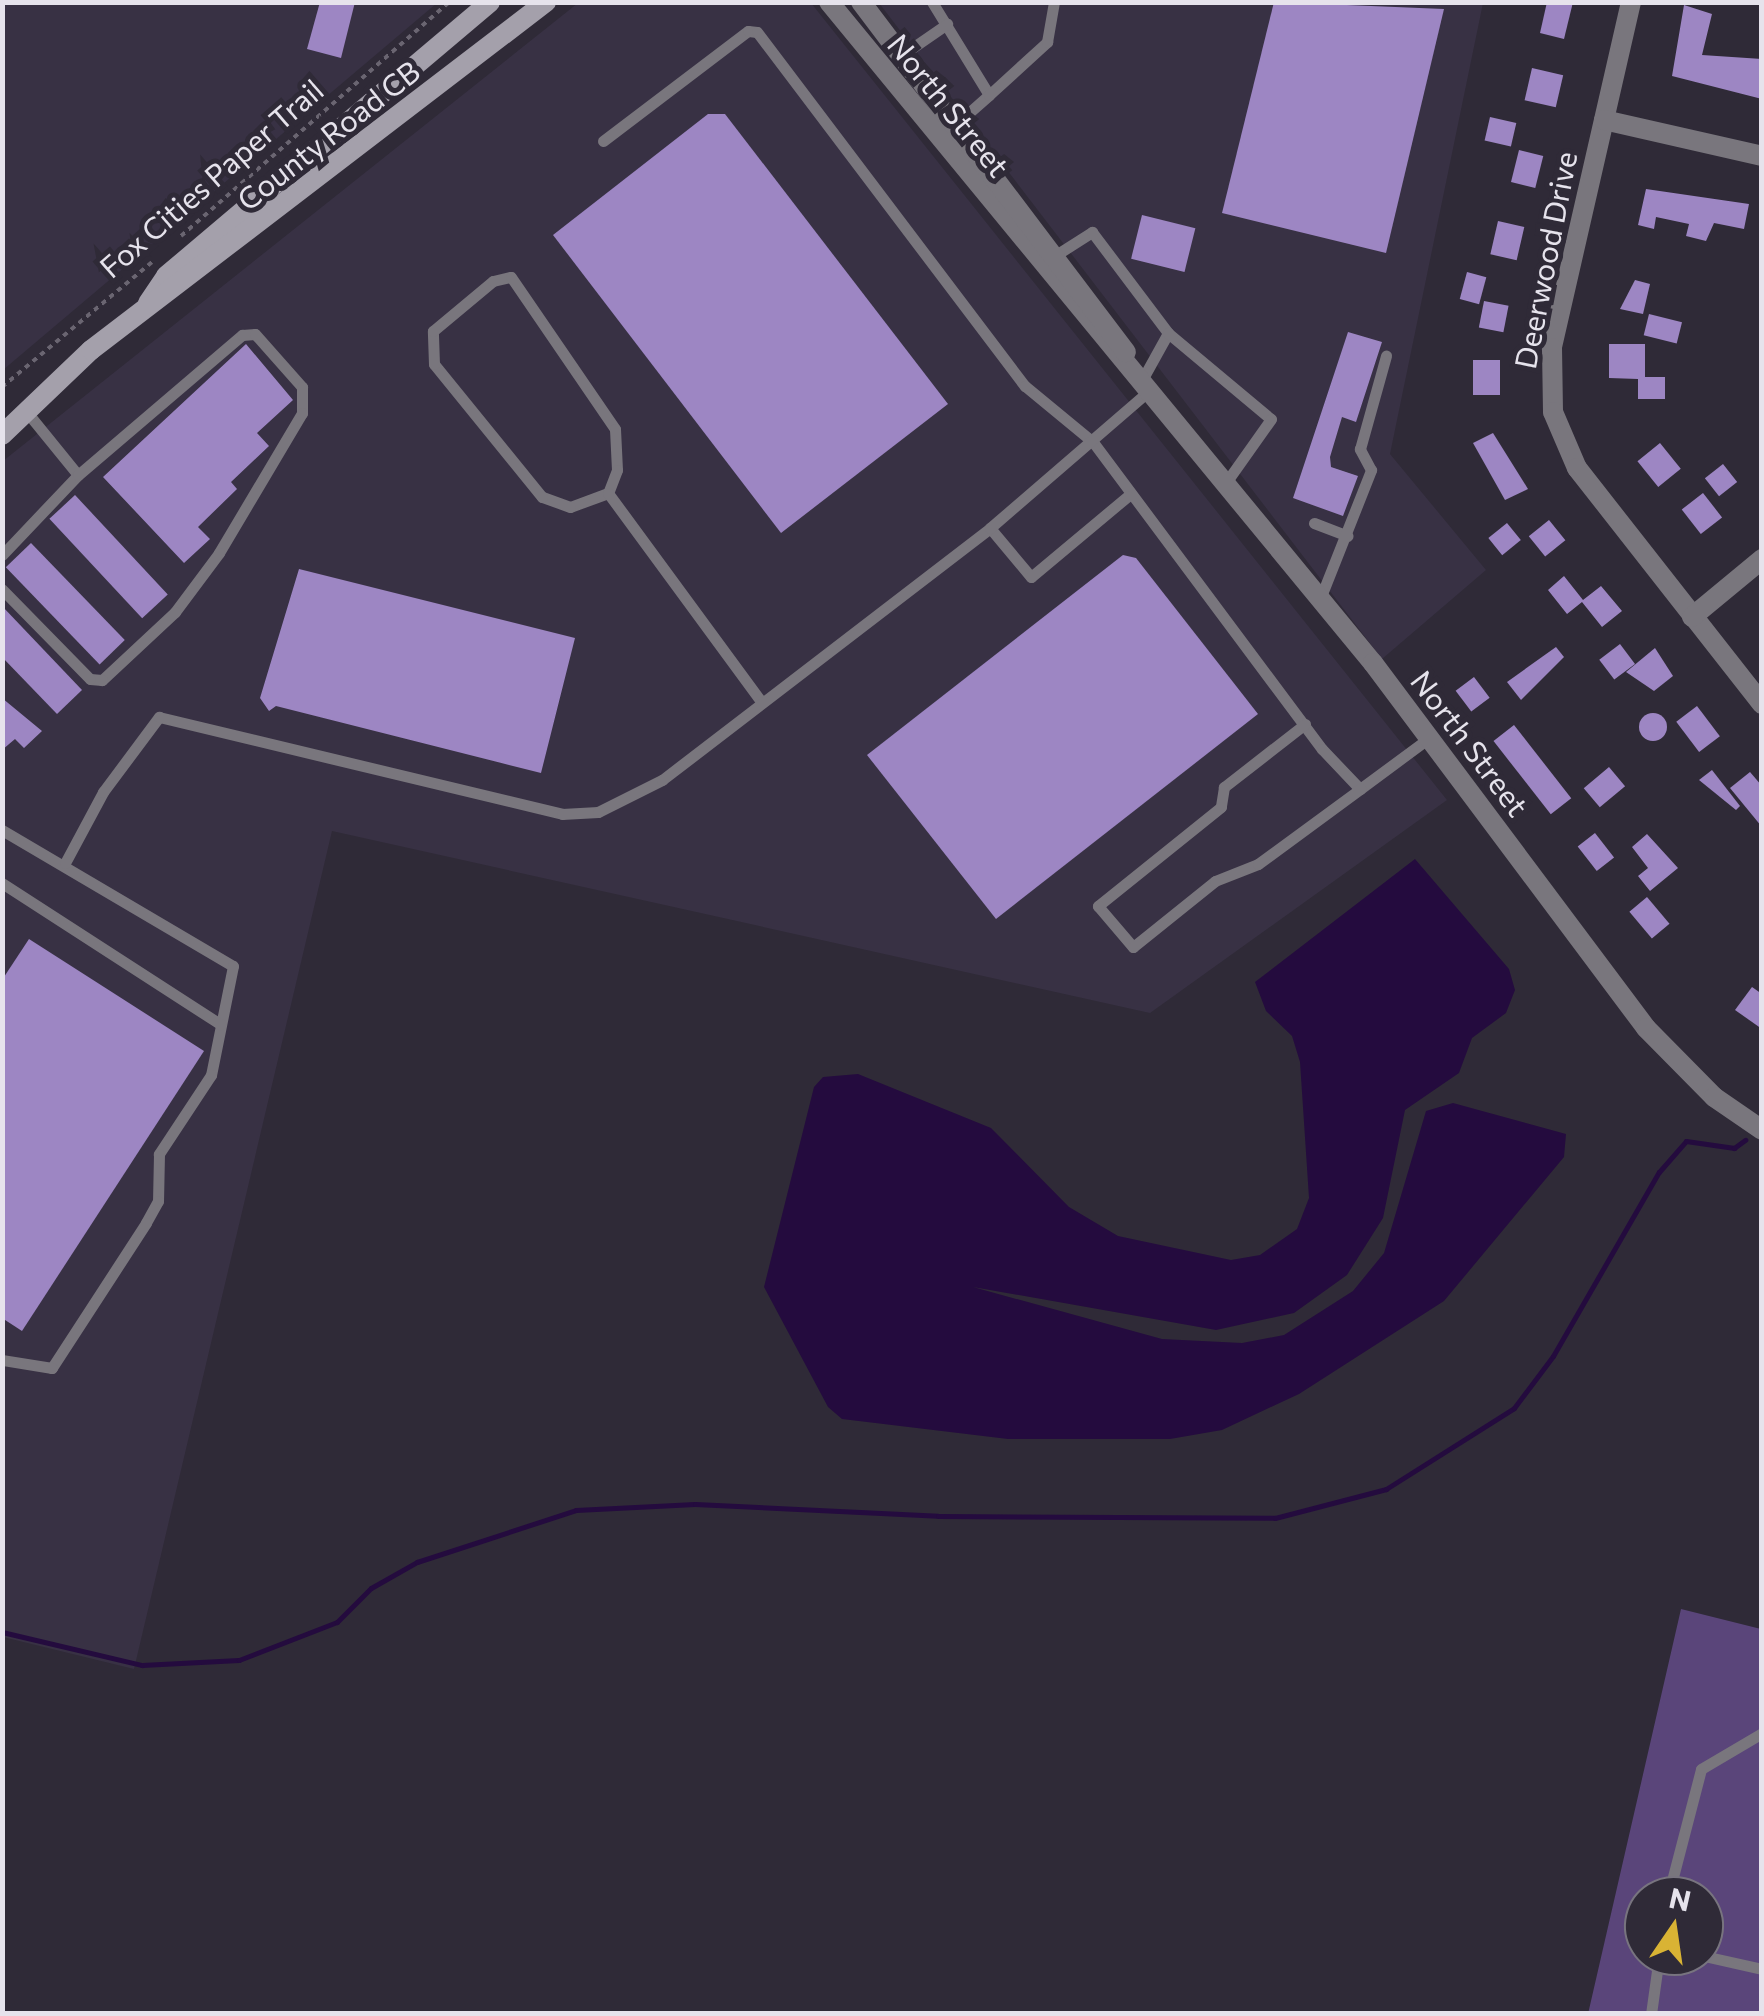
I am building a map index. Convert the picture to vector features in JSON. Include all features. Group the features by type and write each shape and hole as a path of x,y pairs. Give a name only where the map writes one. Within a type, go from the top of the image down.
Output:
{"main road":[{"name":"County Road CB","path":"144,309 166,276 490,2"},
{"name":"County Road CB","path":"2,434 144,309 182,289 546,2"}],"street":[{"name":"North Street","path":"829,2 1320,599 1646,1028 1714,1097 1762,1130"},
{"name":"North Street","path":"861,2 1056,255 1146,385"},
{"name":"Deerwood Drive","path":"1631,2 1552,348 1553,412 1577,468 1762,704"},
{"path":"1604,120 1762,156"},
{"path":"1692,617 1762,559"}],"lane":[{"path":"932,2 990,95"},
{"path":"955,125 1047,42 1054,2"},
{"path":"902,55 946,24"},
{"path":"604,142 748,31 757,32 1025,386 1093,442 1128,496 1223,609 1305,724 1360,789"},
{"path":"1056,255 1092,232 1168,333 1272,419 1225,484"},
{"path":"511,277 615,429 617,470 608,492 570,507 542,497 434,364 433,330 493,281 511,277"},
{"path":"2,555 78,475 248,332 306,396 219,553 175,612 102,680 90,680 2,589"},
{"path":"65,864 103,792 159,717 562,814 598,812 662,780 990,528 1093,442 1146,385 1168,333"},
{"path":"1320,599 1371,470 1360,449 1386,356"},
{"path":"26,411 78,475"},
{"path":"608,492 761,701"},
{"path":"990,528 1031,577 1128,496"},
{"path":"1314,524 1348,536"},
{"path":"1305,724 1224,787 1221,807 1098,906 1133,947 1215,881 1258,864 1429,738"},
{"path":"2,830 233,966 211,1075 159,1154 158,1201 146,1223 52,1368 2,1360"},
{"path":"2,883 220,1024"},
{"path":"1673,1876 1702,1769 1762,1734"},
{"path":"1724,1960 1762,1969"},
{"path":"1650,2014 1657,1976"}],"path":[{"name":"Fox Cities Paper Trail","path":"170,246 449,2"},
{"name":"Fox Cities Paper Trail","path":"2,386 155,259"}],"shaded area":[{"path":"3,3 437,3 3,370"},
{"path":"578,3 811,3 1447,800 1150,1013 332,831 134,1669 3,1637 3,461"},
{"path":"879,3 1483,3 1390,454 1486,570 1382,659"},
{"path":"1415,859 1509,969 1515,990 1506,1013 1472,1038 1459,1073 1405,1110 1383,1218 1347,1275 1294,1313 1216,1330 973,1287 1162,1339 1242,1343 1284,1335 1353,1291 1384,1253 1426,1111 1453,1103 1566,1134 1564,1157 1444,1301 1299,1394 1222,1430 1170,1439 1008,1439 842,1419 828,1407 764,1287 814,1087 823,1077 858,1074 991,1128 1069,1207 1118,1236 1231,1260 1260,1255 1297,1229 1309,1198 1300,1062 1292,1036 1266,1011 1255,982"},
{"path":"1681,1609 1761,1629 1761,2013 1588,2014"}],"building":[{"path":"320,2 355,2 341,58 307,49"},
{"path":"1274,2 1444,9 1386,253 1222,213"},
{"path":"1547,2 1573,2 1564,39 1540,33"},
{"path":"1684,5 1712,14 1702,55 1762,59 1762,99 1672,76"},
{"path":"1532,68 1563,75 1556,107 1525,100"},
{"path":"708,114 725,114 948,404 781,533 553,235"},
{"path":"1490,117 1516,123 1511,146 1485,140"},
{"path":"1519,150 1543,156 1535,188 1511,182"},
{"path":"1646,189 1749,204 1744,229 1714,223 1706,241 1686,236 1689,224 1656,217 1654,229 1638,225"},
{"path":"1142,215 1195,228 1184,272 1131,259"},
{"path":"1498,221 1524,227 1517,260 1490,254"},
{"path":"1467,272 1486,277 1479,304 1460,299"},
{"path":"1635,280 1650,284 1643,314 1620,309"},
{"path":"1484,301 1509,306 1503,332 1479,328"},
{"path":"1649,314 1682,322 1677,344 1644,335"},
{"path":"1348,332 1382,342 1356,422 1342,417 1330,457 1331,467 1358,476 1343,516 1293,498"},
{"path":"246,344 293,400 257,433 269,446 231,482 237,489 198,527 210,539 184,563 103,477"},
{"path":"1609,344 1645,344 1645,377 1665,377 1665,399 1638,399 1638,379 1609,378"},
{"path":"1473,360 1500,360 1500,395 1473,395"},
{"path":"1493,433 1528,489 1505,500 1473,443"},
{"path":"1660,443 1681,469 1658,487 1637,461"},
{"path":"1723,464 1737,482 1719,496 1705,478"},
{"path":"1703,493 1722,517 1701,534 1682,510"},
{"path":"75,495 168,594 142,618 49,519"},
{"path":"1549,520 1565,540 1545,557 1529,536"},
{"path":"1507,523 1521,540 1502,555 1488,538"},
{"path":"31,543 125,640 100,664 6,567"},
{"path":"1123,555 1136,558 1258,714 996,919 867,755"},
{"path":"299,569 575,638 541,773 276,706 269,711 260,698"},
{"path":"1564,576 1583,600 1601,586 1622,611 1602,627 1582,602 1567,614 1548,590"},
{"path":"2,606 82,690 57,714 2,657"},
{"path":"1620,644 1635,664 1614,680 1599,660"},
{"path":"1556,647 1564,657 1521,700 1507,682"},
{"path":"1655,648 1673,676 1654,691 1626,672"},
{"path":"1474,677 1490,698 1471,712 1456,691"},
{"path":"2,698 42,731 24,748 15,739 2,750"},
{"path":"1697,706 1720,736 1699,752 1676,722"},
{"path":"1653,713 1663,717 1667,727 1663,737 1653,741 1643,737 1639,727 1643,717"},
{"path":"1514,725 1571,798 1551,814 1494,741"},
{"path":"1609,767 1625,786 1600,807 1584,788"},
{"path":"1712,770 1740,806 1736,810 1699,780"},
{"path":"1750,772 1762,786 1762,827 1730,788"},
{"path":"1595,833 1614,857 1597,871 1578,847"},
{"path":"1647,834 1678,868 1650,891 1638,876 1648,868 1632,847"},
{"path":"1647,897 1669,924 1652,939 1629,912"},
{"path":"29,939 204,1051 22,1331 2,1318 2,980"},
{"path":"1752,987 1762,994 1762,1029 1735,1010"}],"waterway":[{"path":"2,1632 142,1665 239,1660 337,1622 371,1588 417,1562 576,1510 695,1504 938,1516 1275,1518 1386,1489 1514,1408 1553,1356 1659,1172 1686,1141 1734,1148 1745,1140"}]}
